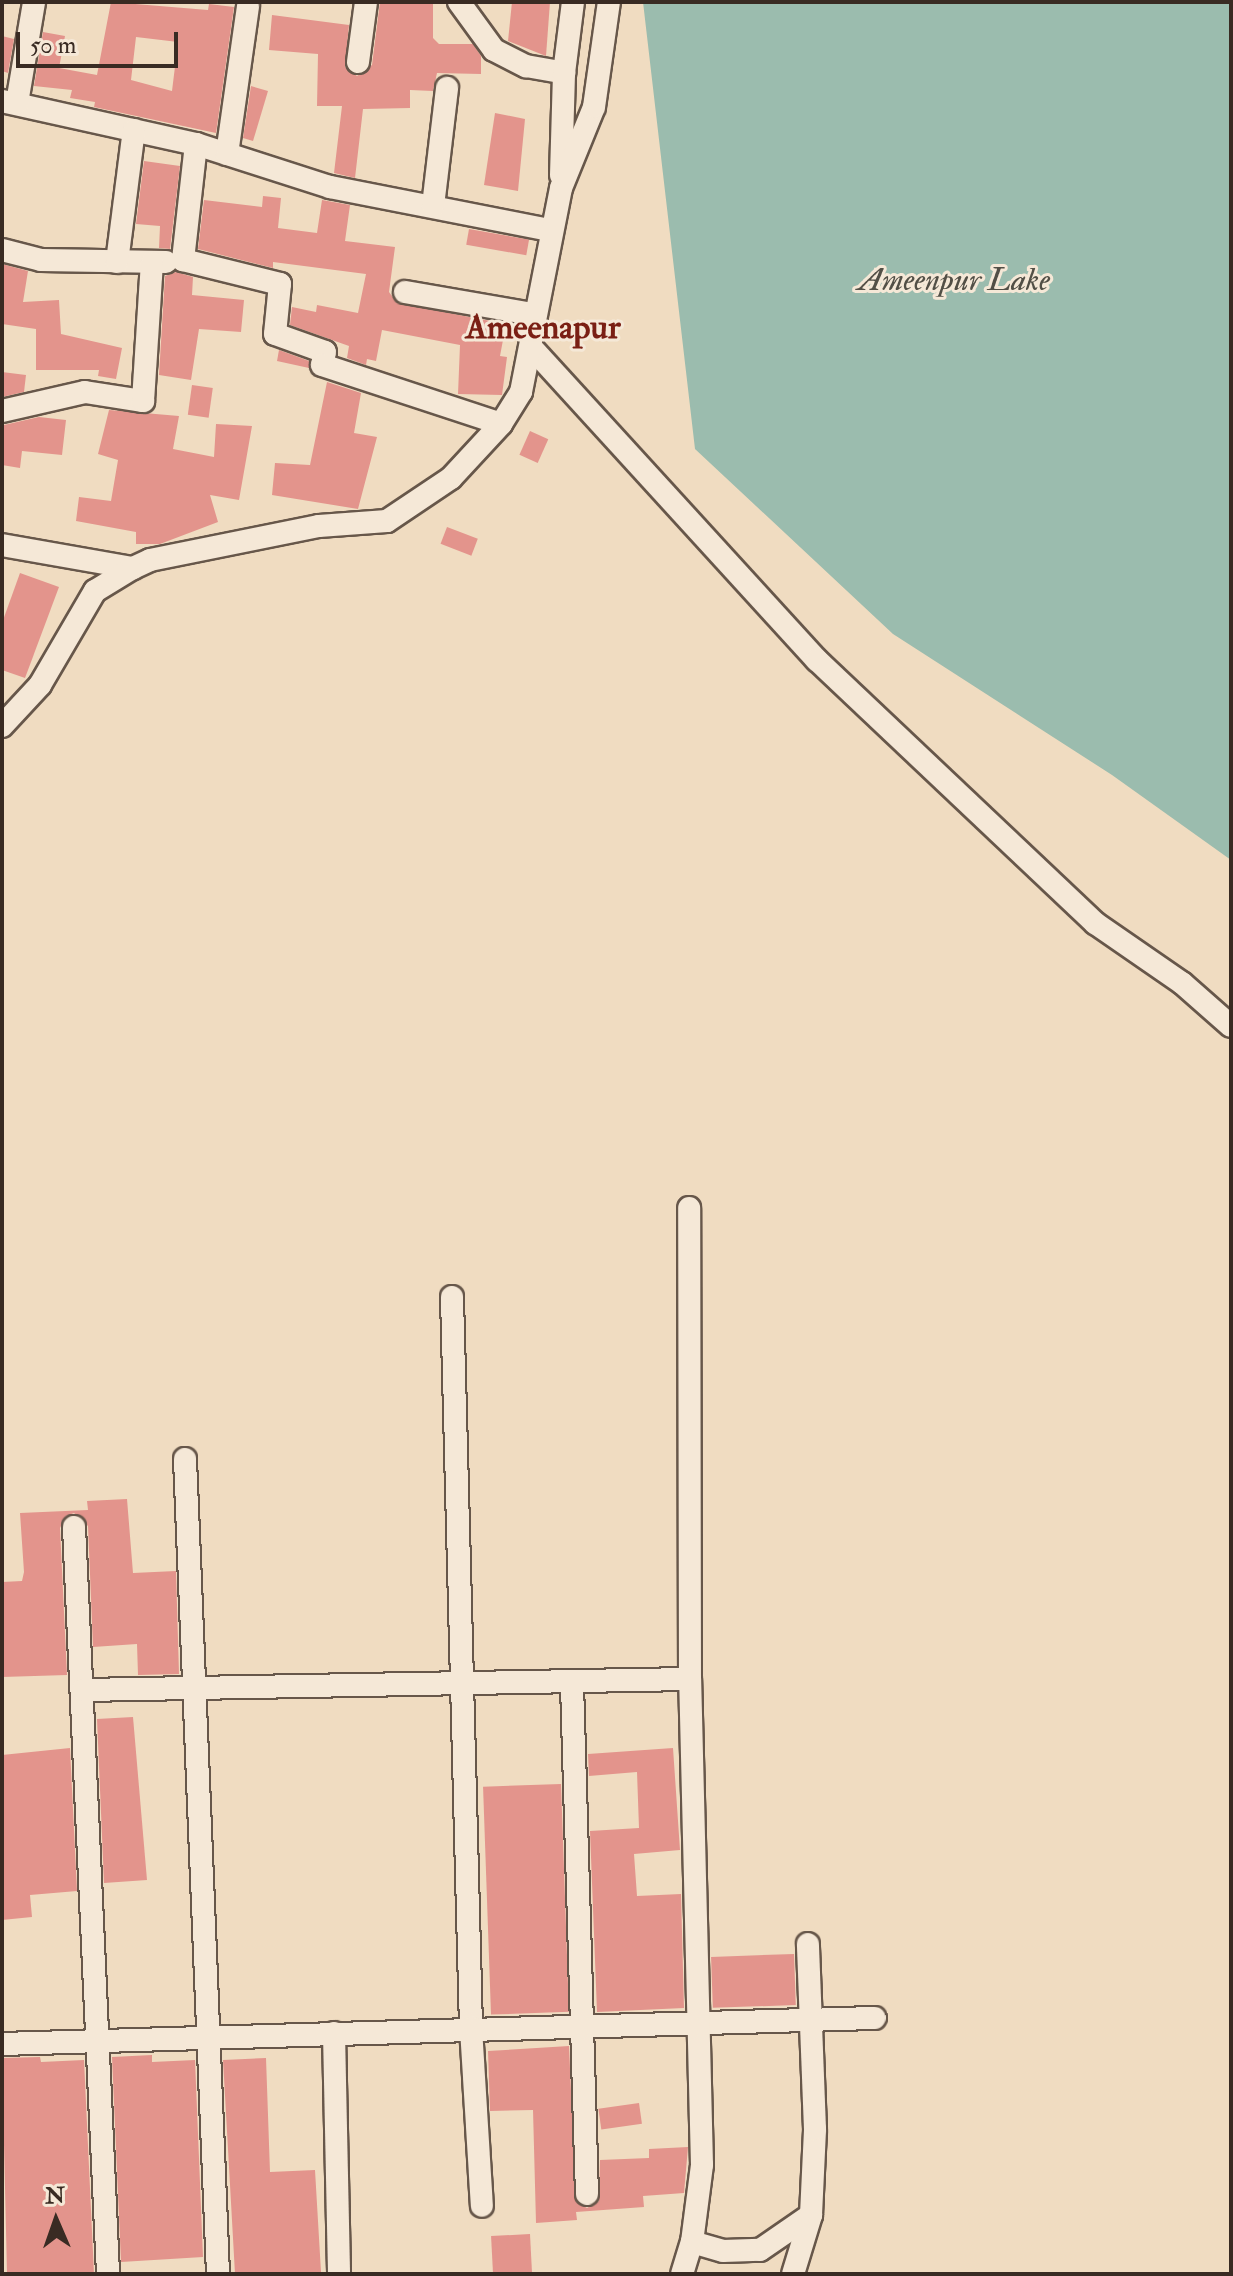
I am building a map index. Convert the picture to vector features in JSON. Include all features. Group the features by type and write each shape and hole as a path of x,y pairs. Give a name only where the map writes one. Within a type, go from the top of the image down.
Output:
{"street":[{"path":"34,2 10,102 196,144 330,187 549,230"},
{"path":"358,62 366,2"},
{"path":"459,2 494,50 526,66 564,73"},
{"path":"561,188 564,73 573,2"},
{"path":"2,726 40,685 95,591 133,568 150,560 319,526 387,521 451,478 501,424 521,392 531,347 532,314 549,230 561,188 594,107 609,2"},
{"path":"227,154 248,6"},
{"path":"433,206 447,88"},
{"path":"117,262 134,130"},
{"path":"183,260 196,144"},
{"path":"2,250 41,260 152,263 183,260 280,284 275,334 325,352 322,365 501,424"},
{"path":"2,411 85,392 143,401 152,263"},
{"path":"405,292 532,314"},
{"path":"531,347 817,660 1095,923 1182,983 1231,1026"},
{"path":"2,545 133,568"},
{"path":"682,2274 692,2242 702,2165 702,2024 690,1679 689,1208"},
{"path":"452,1297 471,2028 482,2206"},
{"path":"185,1459 201,1930 210,2036 218,2274"},
{"path":"74,1527 108,2274"},
{"path":"83,1690 572,1684 690,1679"},
{"path":"572,1684 585,2026 587,2194"},
{"path":"793,2274 811,2215 808,1944"},
{"path":"2,2044 875,2018"},
{"path":"334,2033 339,2274"},
{"path":"692,2242 723,2251 760,2250 811,2215"}],"water":[{"name":"Ameenpur Lake","path":"643,2 1231,2 1231,860 1112,775 893,634 695,449"}],"building":[{"path":"111,2 208,10 209,4 234,7 216,133 94,107 95,102 70,98 72,90 34,86 43,32 65,36 59,68 97,75","holes":["136,37 178,42 172,91 131,80"]},
{"path":"380,2 433,2 433,38 439,44 473,44 481,56 481,74 437,73 433,91 410,90 410,108 363,109 355,178 334,173 342,106 317,106 318,54 269,50 272,15 349,25 345,67 357,76 372,65"},
{"path":"512,2 550,2 546,56 508,41"},
{"path":"2,36 14,39 8,73 2,71"},
{"path":"251,86 268,91 253,141 243,138"},
{"path":"495,113 525,119 518,191 484,185"},
{"path":"144,161 180,166 170,249 159,248 160,226 136,224"},
{"path":"263,196 281,198 278,228 317,233 322,200 350,205 345,241 395,247 389,292 397,303 506,324 500,356 507,357 502,395 458,394 460,345 382,330 376,361 367,359 366,365 347,358 349,346 290,325 292,307 316,312 317,305 358,313 366,274 273,262 273,268 198,249 204,200 262,207"},
{"path":"469,229 529,240 526,255 466,245"},
{"path":"2,264 28,271 23,302 59,300 61,334 122,348 116,379 98,376 99,370 36,370 36,329 2,324"},
{"path":"176,272 193,277 192,295 244,300 241,332 199,329 191,380 159,375 165,276"},
{"path":"279,350 309,361 309,368 277,361"},
{"path":"2,372 26,375 24,392 2,397"},
{"path":"327,382 361,393 354,433 377,437 358,509 272,495 275,463 310,465"},
{"path":"192,385 213,388 209,418 188,415"},
{"path":"109,410 179,416 173,449 214,457 216,424 252,426 239,500 210,495 218,522 160,544 136,544 136,532 76,521 79,497 111,501 118,460 98,454"},
{"path":"39,417 66,420 62,455 22,451 20,468 2,465 4,425"},
{"path":"530,431 548,439 538,463 519,455"},
{"path":"447,527 478,539 471,556 441,544"},
{"path":"20,573 59,587 25,678 2,670 2,623"},
{"path":"127,1499 133,1573 176,1571 179,1674 138,1675 137,1644 93,1647 88,1526 74,1513 66,1516 60,1528 67,1675 2,1677 2,1582 22,1581 24,1572 20,1513 88,1510 87,1501"},
{"path":"133,1717 147,1880 104,1883 97,1719"},
{"path":"70,1748 77,1891 30,1895 32,1917 2,1920 2,1755"},
{"path":"673,1748 680,1850 634,1854 637,1896 681,1894 684,2008 597,2012 590,1831 639,1828 637,1772 589,1776 588,1754"},
{"path":"561,1784 569,2012 491,2015 483,1787"},
{"path":"794,1954 796,2005 713,2008 711,1957"},
{"path":"569,2046 576,2202 587,2208 599,2201 600,2160 649,2158 649,2149 688,2147 684,2193 643,2196 644,2207 576,2212 577,2220 536,2223 533,2110 490,2111 488,2051"},
{"path":"152,2055 152,2062 195,2060 203,2257 121,2262 112,2057"},
{"path":"40,2057 41,2062 84,2060 94,2274 7,2274 2,2058"},
{"path":"266,2058 270,2172 315,2170 321,2272 235,2274 223,2060"},
{"path":"639,2103 642,2124 601,2130 598,2109"},
{"path":"530,2234 532,2274 493,2274 491,2236"}],"district":[{"name":"Ameenapur","path":"543,328"}]}
